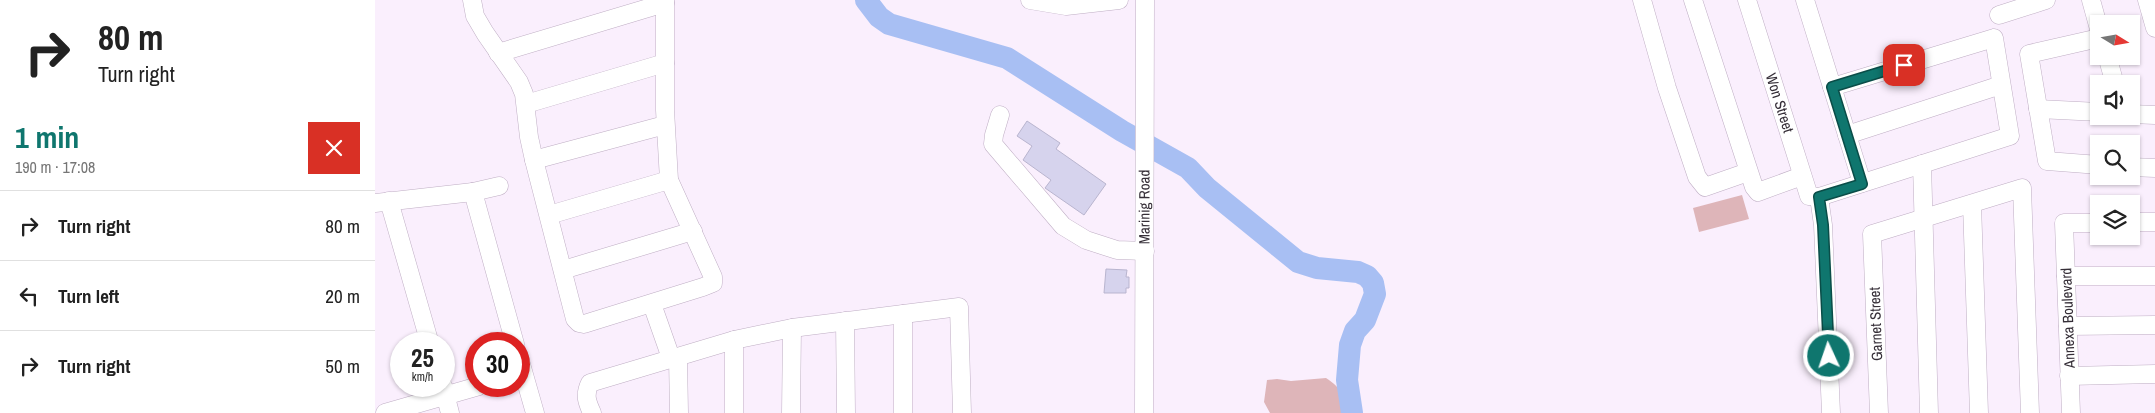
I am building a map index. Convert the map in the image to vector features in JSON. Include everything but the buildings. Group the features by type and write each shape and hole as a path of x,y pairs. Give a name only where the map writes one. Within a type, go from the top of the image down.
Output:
{"street":[{"path":"1030,0 1066,6 1119,0"},
{"name":"Marinig Road","path":"1144,413 1145,0"},
{"path":"1642,0 1667,88 1697,177 1705,187 1748,172"},
{"path":"1693,0 1753,187 1758,192 1802,176"},
{"name":"Won Street","path":"1747,0 1809,196 1819,197"},
{"path":"1805,0 1862,184"},
{"path":"1999,15 2046,0"},
{"path":"2091,0 2095,15"},
{"path":"2147,0 2155,28"},
{"path":"474,1 475,16 498,53 519,82 525,94 528,128 534,160 575,319 579,323 584,324 652,304 713,283 713,277 669,180 665,125 665,1 498,53"},
{"path":"1831,413 1823,225 1819,197 2010,136 1994,38 1832,87"},
{"path":"2090,40 2029,54 2047,162 2090,164"},
{"path":"526,104 665,63"},
{"path":"1847,134 2001,85"},
{"path":"2038,109 2090,112"},
{"path":"2140,114 2155,115"},
{"path":"1000,115 993,144 1063,226 1086,240 1109,248 1132,252 1145,251"},
{"path":"534,160 665,125"},
{"path":"1922,164 1929,413"},
{"path":"2140,167 2155,168"},
{"path":"549,215 669,180"},
{"path":"426,332 382,202 473,192 499,186"},
{"path":"1924,217 2022,188 2030,413"},
{"path":"473,192 512,332"},
{"path":"1972,204 1979,413"},
{"name":"Garnet Street","path":"1879,413 1873,234 1924,217"},
{"path":"2140,222 2155,222"},
{"name":"Annexa Boulevard","path":"2071,413 2065,223 2090,223"},
{"path":"563,270 693,231"},
{"path":"2066,276 2155,276"},
{"path":"652,304 674,357 676,412"},
{"path":"592,413 586,392 590,384 674,357 734,340 792,328 959,307 962,413"},
{"path":"903,314 903,413"},
{"path":"845,321 846,413"},
{"path":"2068,326 2155,325"},
{"path":"791,413 792,328"},
{"path":"734,340 734,413"},
{"path":"2069,376 2155,374"},
{"path":"385,413 428,397"},
{"path":"446,397 450,413"},
{"path":"530,397 535,413"}],"shaded area":[{"path":"1742,195 1749,219 1699,232 1693,208"},
{"path":"1326,378 1336,385 1341,392 1343,413 1270,413 1264,402 1267,380 1291,381"}],"waterway":[{"path":"866,0 879,17 889,24 1007,58 1122,131 1188,168 1207,188 1298,262 1317,268 1358,272 1367,276 1373,283 1375,294 1365,320 1355,331 1350,345 1347,380 1352,413"}],"route":[{"path":"1829,356 1823,225 1819,197 1862,184 1832,87 1904,65"}]}
